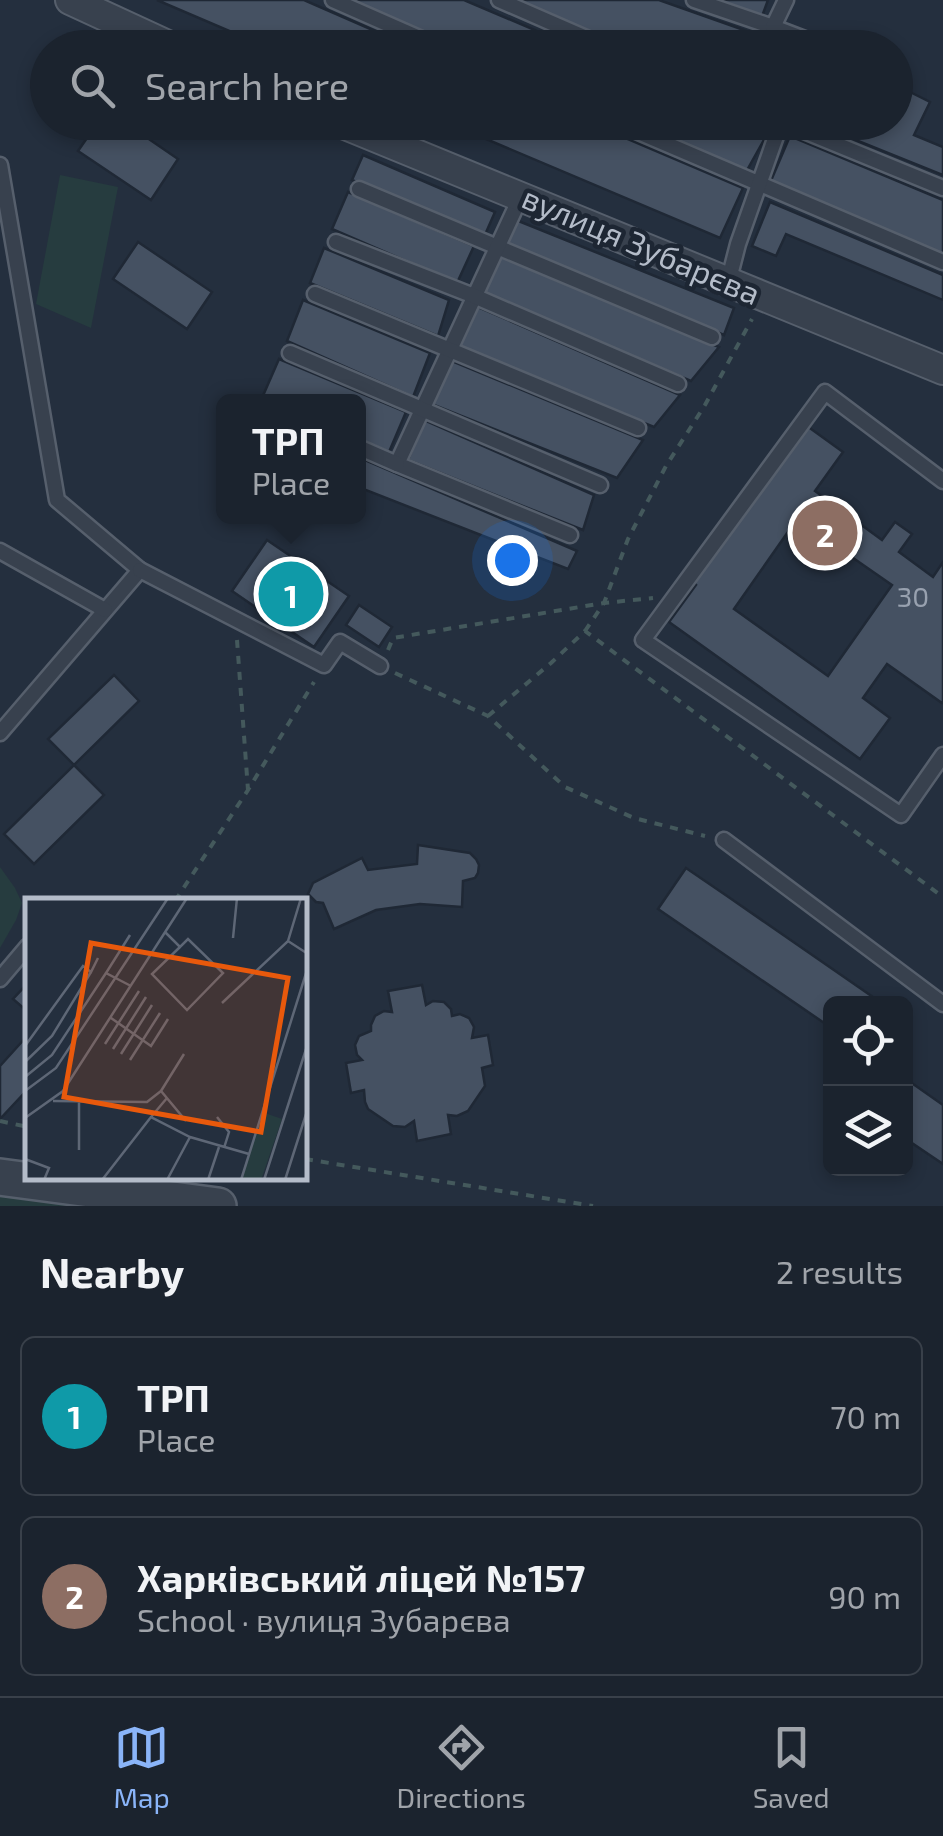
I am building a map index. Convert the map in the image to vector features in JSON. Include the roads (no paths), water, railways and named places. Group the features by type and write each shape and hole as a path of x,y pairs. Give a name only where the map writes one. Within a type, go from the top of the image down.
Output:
{"street":[{"path":"70,0 135,30"},
{"name":"вулиця Зубарєва","path":"383,140 943,370"},
{"path":"0,1177 25,1180"},
{"path":"30,1181 218,1206"}],"lane":[{"path":"333,0 401,30"},
{"path":"499,0 568,30"},
{"path":"694,0 782,30"},
{"path":"774,27 786,0"},
{"path":"656,140 943,262"},
{"path":"728,282 775,140"},
{"path":"826,140 943,188"},
{"path":"0,165 56,500 140,570 324,665 340,642 380,666"},
{"path":"358,189 712,337"},
{"path":"398,464 521,196"},
{"path":"336,242 474,296 678,384"},
{"path":"315,294 638,428"},
{"path":"290,353 600,485"},
{"path":"943,481 825,392 643,640 901,814 943,755"},
{"path":"366,451 570,535"},
{"path":"0,551 105,610"},
{"path":"0,733 140,570"},
{"path":"724,840 943,1004"},
{"path":"0,978 25,949"}],"place":[{"name":"Харківський ліцей №157","path":"825,533"},
{"name":"ТРП","path":"291,594"}]}
